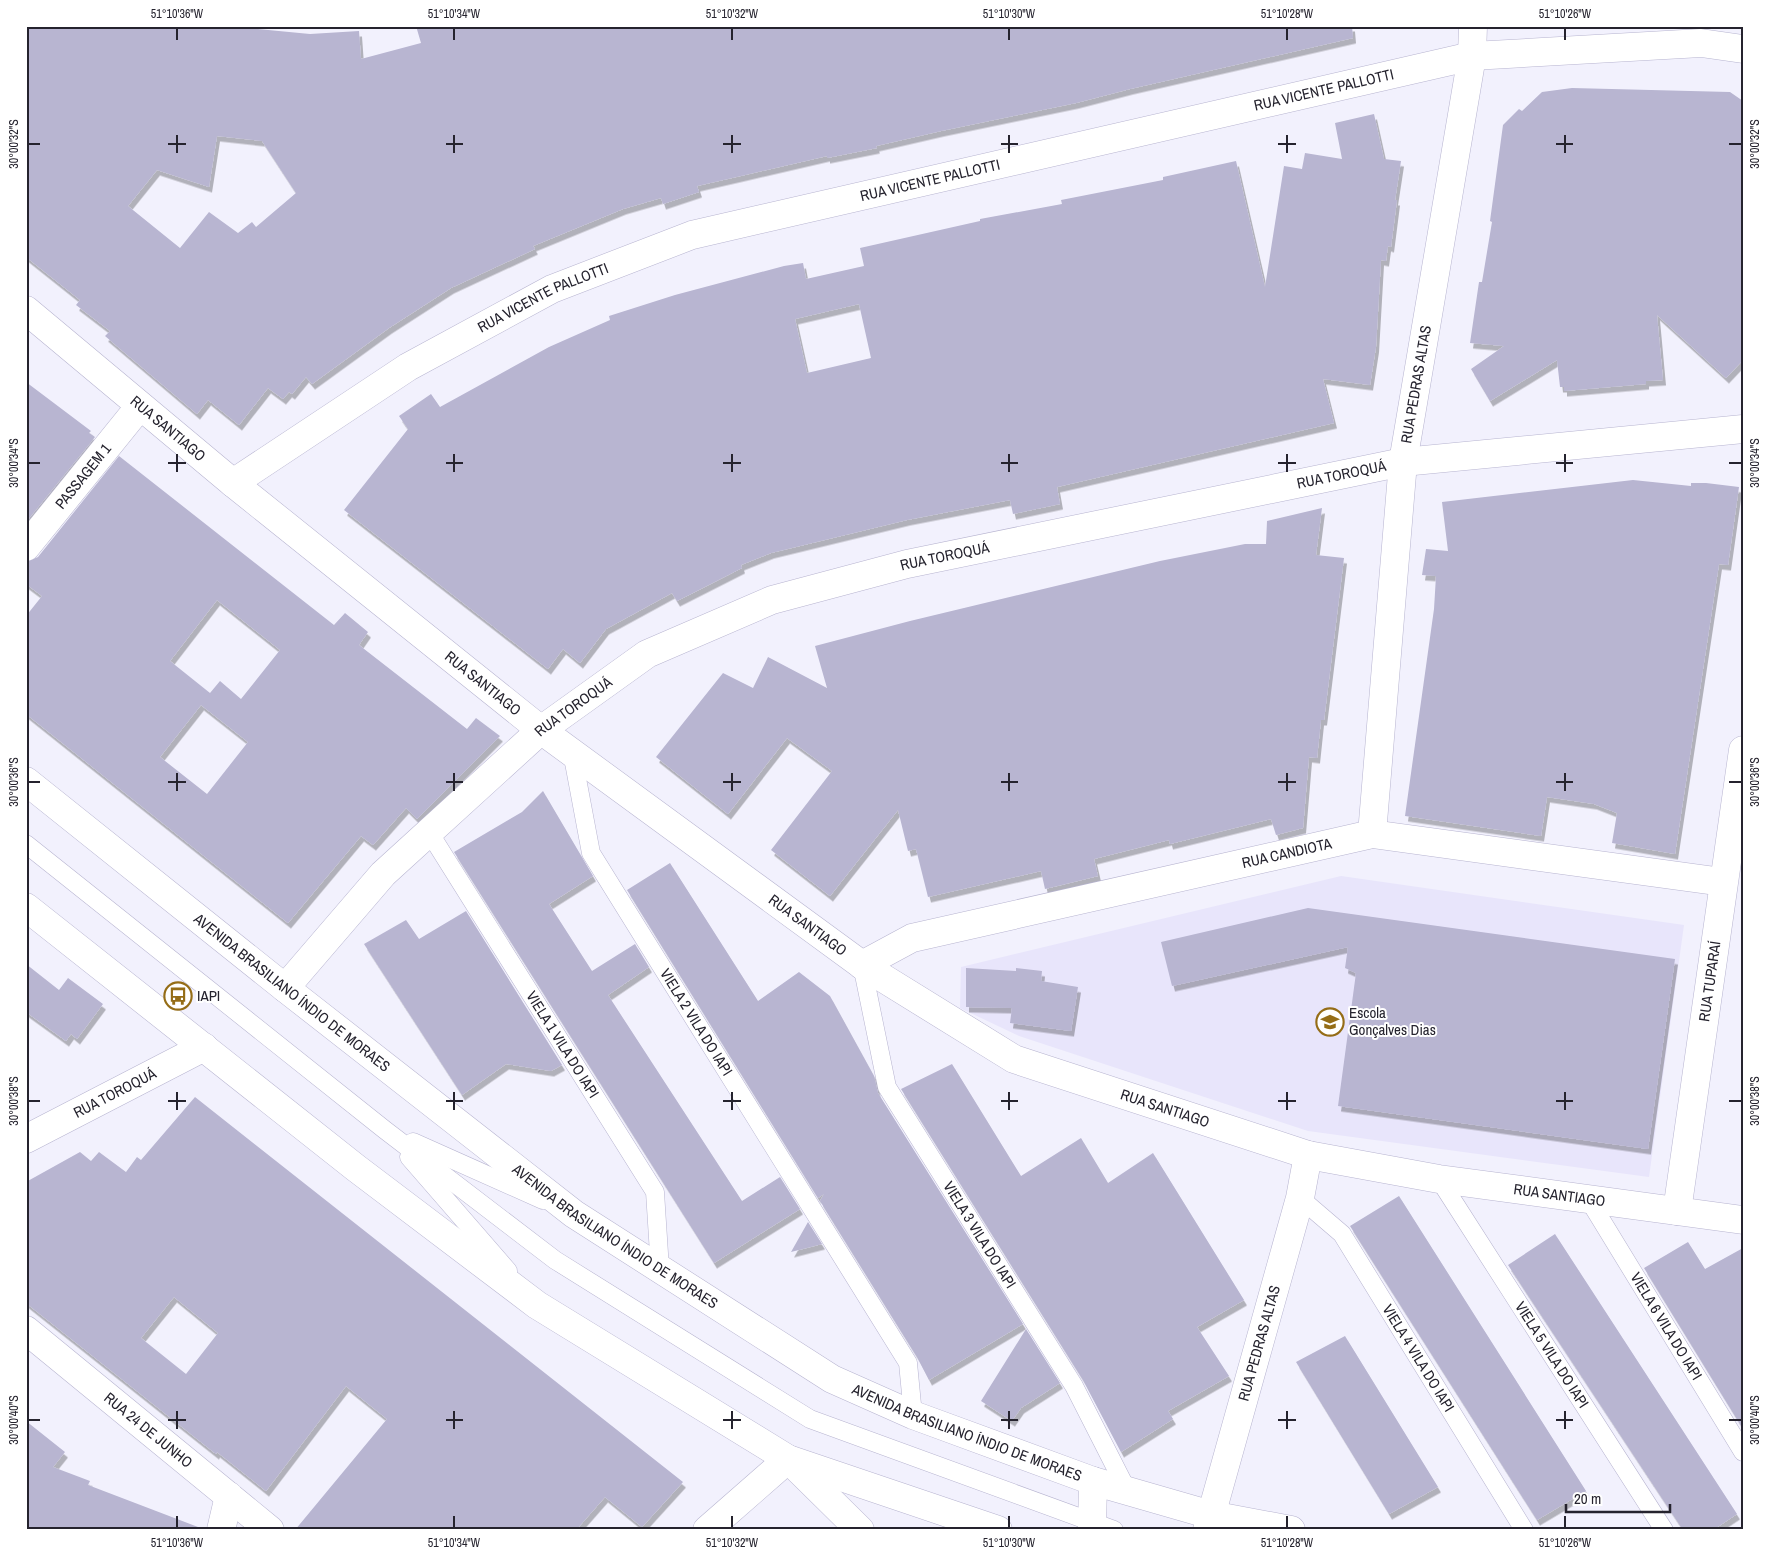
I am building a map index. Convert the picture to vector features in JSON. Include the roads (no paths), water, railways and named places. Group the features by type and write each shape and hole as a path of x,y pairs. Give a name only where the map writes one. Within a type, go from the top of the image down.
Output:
{"street":[{"name":"RUA PEDRAS ALTAS","path":"1372,834 1403,462 1472,56 1474,26"},
{"name":"RUA VICENTE PALLOTTI","path":"233,483 408,368 552,289 692,235 1472,56 1701,43 1743,50"},
{"name":"RUA SANTIAGO","path":"26,310 233,483 541,730 862,965 1014,1059 1308,1155 1439,1179 1677,1211 1741,1222"},
{"name":"PASSAGEM 1","path":"26,547 140,406"},
{"name":"RUA TOROQUÁ","path":"285,988 384,874 541,730 647,654 772,600 907,564 1403,462 1743,428"},
{"name":"RUA TUPARAÍ","path":"1677,1211 1743,750"},
{"name":"AVENIDA BRASILIANO ÍNDIO DE MORAES","path":"26,781 285,988 574,1214 832,1379 913,1414 1209,1522 1290,1530"},
{"name":"RUA CANDIOTA","path":"862,965 912,938 1372,834 1723,882"},
{"path":"26,906 356,1168 537,1306 788,1459 998,1530"},
{"name":"RUA TOROQUÁ","path":"26,1139 204,1047"},
{"name":"RUA PEDRAS ALTAS","path":"1209,1522 1300,1198 1308,1155"},
{"name":"RUA 24 DE JUNHO","path":"26,1330 270,1530"},
{"path":"707,1530 788,1459"},
{"path":"788,1459 860,1530"},
{"path":"1093,1481 1099,1528"},
{"path":"221,1530 229,1496"}],"lane":[{"name":"VIELA 2 VILA DO IAPI","path":"572,752 591,852 908,1364 913,1414"},
{"name":"VIELA 1 VILA DO IAPI","path":"429,832 655,1192 660,1269"},
{"path":"26,844 386,1130 555,1260 810,1419 1099,1528"},
{"name":"VIELA 3 VILA DO IAPI","path":"862,965 887,1087 1074,1386 1128,1492"},
{"path":"386,1130 574,1214"},
{"path":"386,1130 537,1306"},
{"name":"VIELA 5 VILA DO IAPI","path":"1439,1179 1664,1530"},
{"name":"VIELA 4 VILA DO IAPI","path":"1300,1198 1342,1234 1524,1530"},
{"name":"VIELA 6 VILA DO IAPI","path":"1588,1200 1743,1452"}],"place":[{"name":"IAPI","path":"178,996"},
{"name":"Escola Gonçalves Dias","path":"1330,1022"}]}
